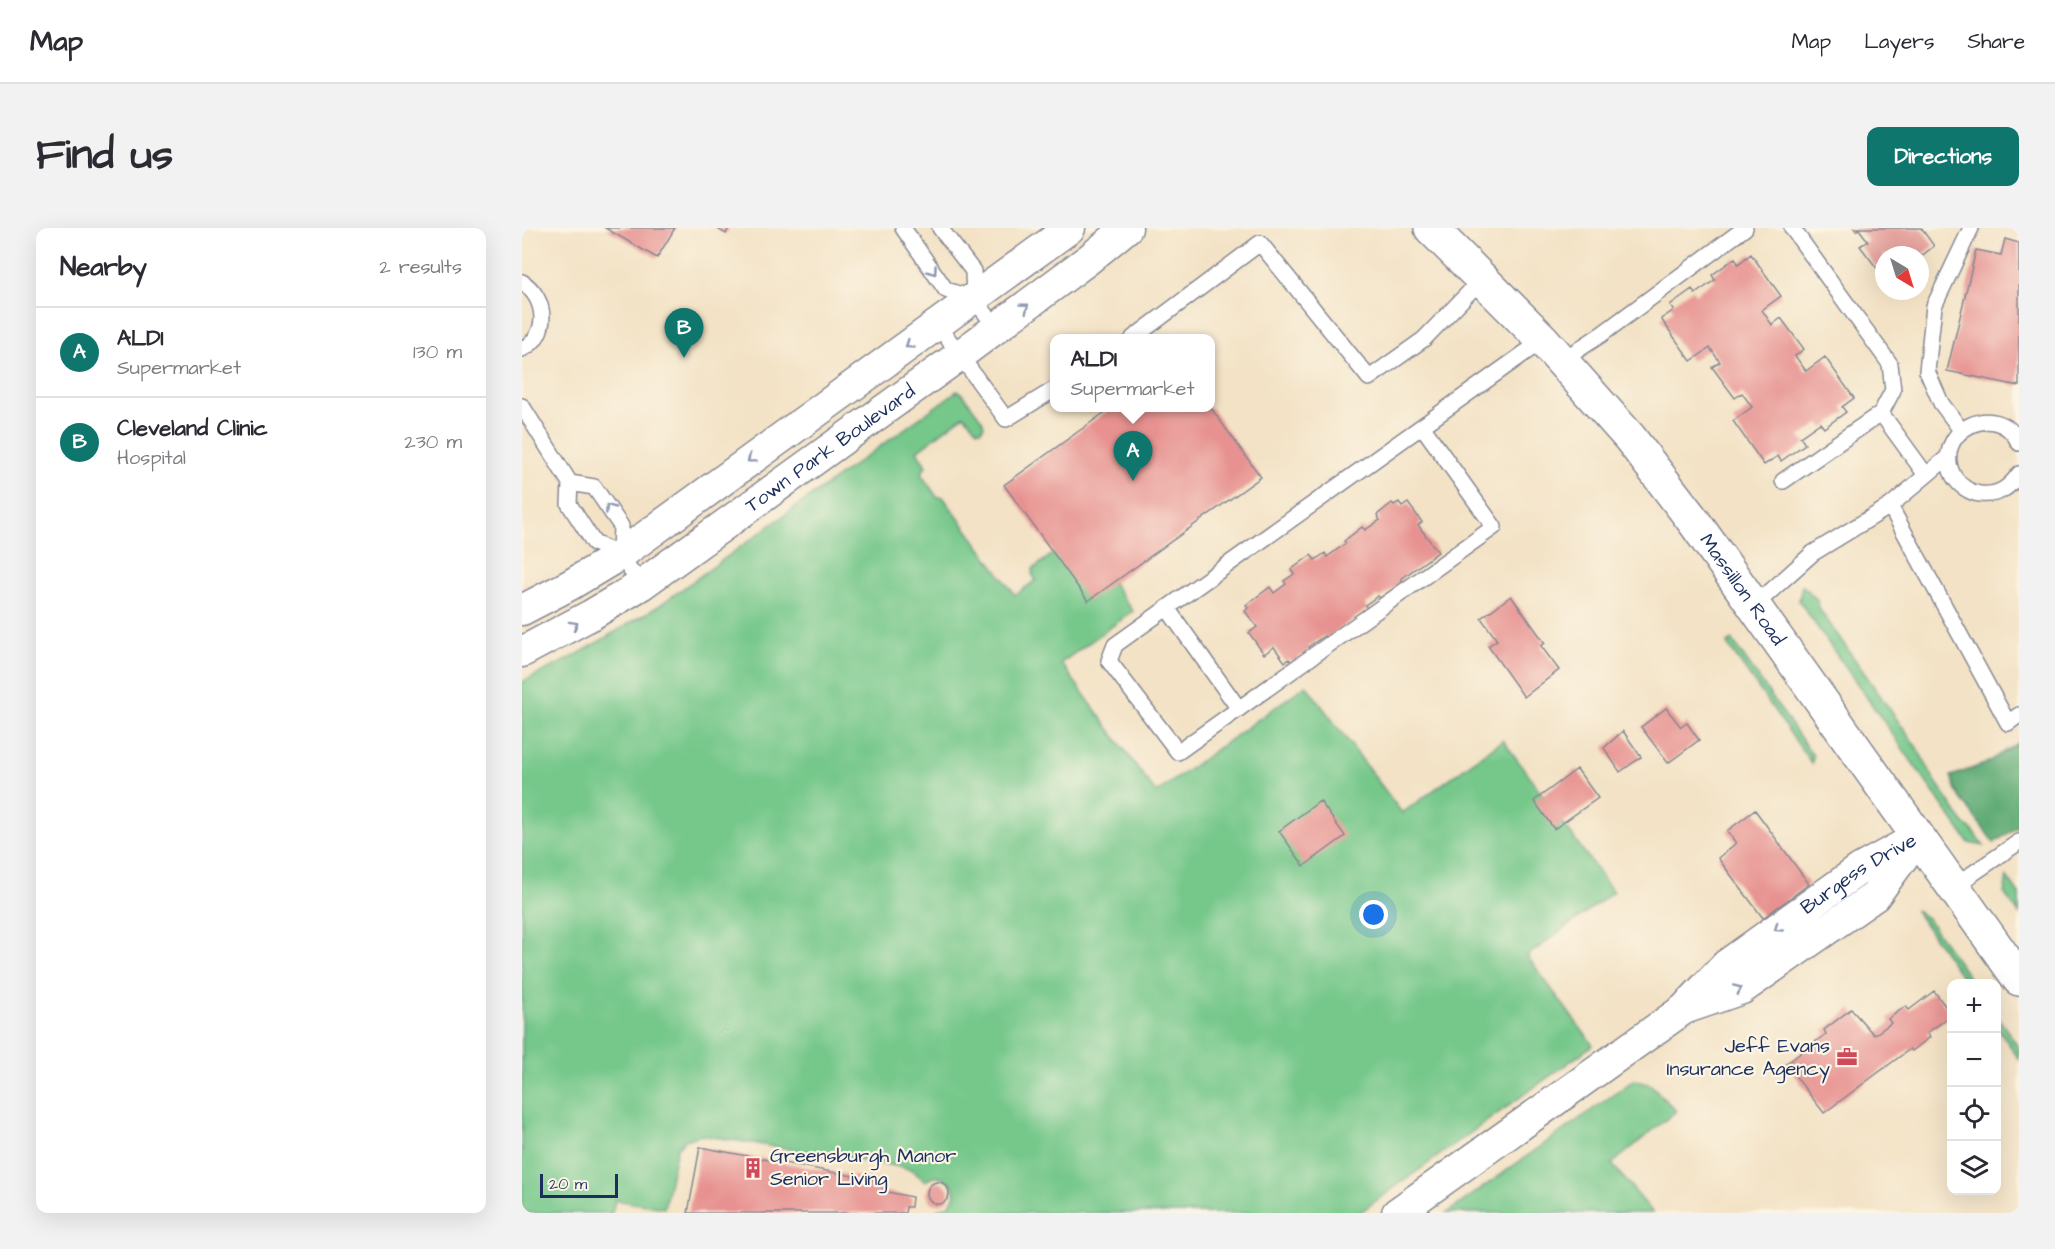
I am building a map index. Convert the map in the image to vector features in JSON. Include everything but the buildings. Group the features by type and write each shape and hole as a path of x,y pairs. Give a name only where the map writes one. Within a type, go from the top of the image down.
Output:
{"main road":[{"name":"Massillon Road","path":"1431,228 1552,351 1630,438 1695,523 2019,979"}],"street":[{"name":"Town Park Boulevard","path":"522,610 620,555 1071,228"},
{"name":"Town Park Boulevard","path":"522,652 641,585 997,328 1127,228"},
{"name":"Burgess Drive","path":"1397,1213 1684,1009 1742,989 1875,896 1917,837"}],"lane":[{"path":"903,228 946,290 974,299 997,328"},
{"path":"940,228 974,271 974,299"},
{"path":"1422,426 1494,527 1178,752 1109,661 1115,645 1422,426 1552,351 1602,334 1745,228"},
{"path":"1783,481 1881,413 1893,390 1890,364 1792,228"},
{"path":"1961,430 1941,403 1928,370 1934,306 1971,228"},
{"path":"1139,334 1260,243 1369,378 1424,339 1482,279"},
{"path":"522,282 534,291 543,314 541,326 535,338 522,349"},
{"path":"938,325 1006,419 1050,392"},
{"path":"522,406 570,483 569,504 594,543 620,555 641,585"},
{"path":"1881,413 1926,475"},
{"path":"2019,443 2008,428 1997,422 1984,421 1961,430 1950,447 1949,456 1950,469 1956,480 1965,489 1977,494 1989,495 2001,491 2012,484 2019,474"},
{"path":"1754,606 1813,553 1890,506 1949,456"},
{"path":"570,483 594,487 621,526 620,555"},
{"path":"1890,506 2008,723 2019,715"},
{"path":"1167,608 1239,709"},
{"path":"1953,887 2019,842"}],"green space":[{"path":"957,391 961,392 984,426 981,430 977,430 964,415 917,451 926,466 921,474 937,497 943,497 1015,595 1036,580 1032,574 1033,569 1054,553 1113,583 1133,611 1061,663 1156,793 1306,685 1402,813 1503,740 1613,892 1527,956 1593,1045 1359,1213 937,1213 937,1210 950,1205 955,1194 952,1184 946,1179 936,1177 925,1181 912,1170 902,1167 701,1135 685,1140 677,1148 664,1208 615,1200 612,1213 522,1213 522,682 573,657 657,607"},
{"path":"1802,585 1817,600 1820,610 1917,748 1934,779 1964,824 1972,830 1984,846 1969,843 1799,601"},
{"path":"1732,640 1813,756 1812,764 1727,644"},
{"path":"2019,742 2019,825 1994,843 1956,792 1951,776 1985,764"},
{"path":"2007,877 2019,894 2019,914 2004,893"},
{"path":"1915,910 1927,918 1970,979 1963,979"},
{"path":"2001,1022 2019,1048 2019,1059 2001,1033"},
{"path":"1634,1080 1651,1085 1676,1111 1612,1164 1653,1213 1447,1213"}],"place":[{"name":"Cleveland Clinic","path":"684,358"},
{"name":"ALDI","path":"1133,481"},
{"name":"Jeff Evans Insurance Agency","path":"1847,1057"},
{"name":"Greensburgh Manor Senior Living","path":"753,1168"}]}
